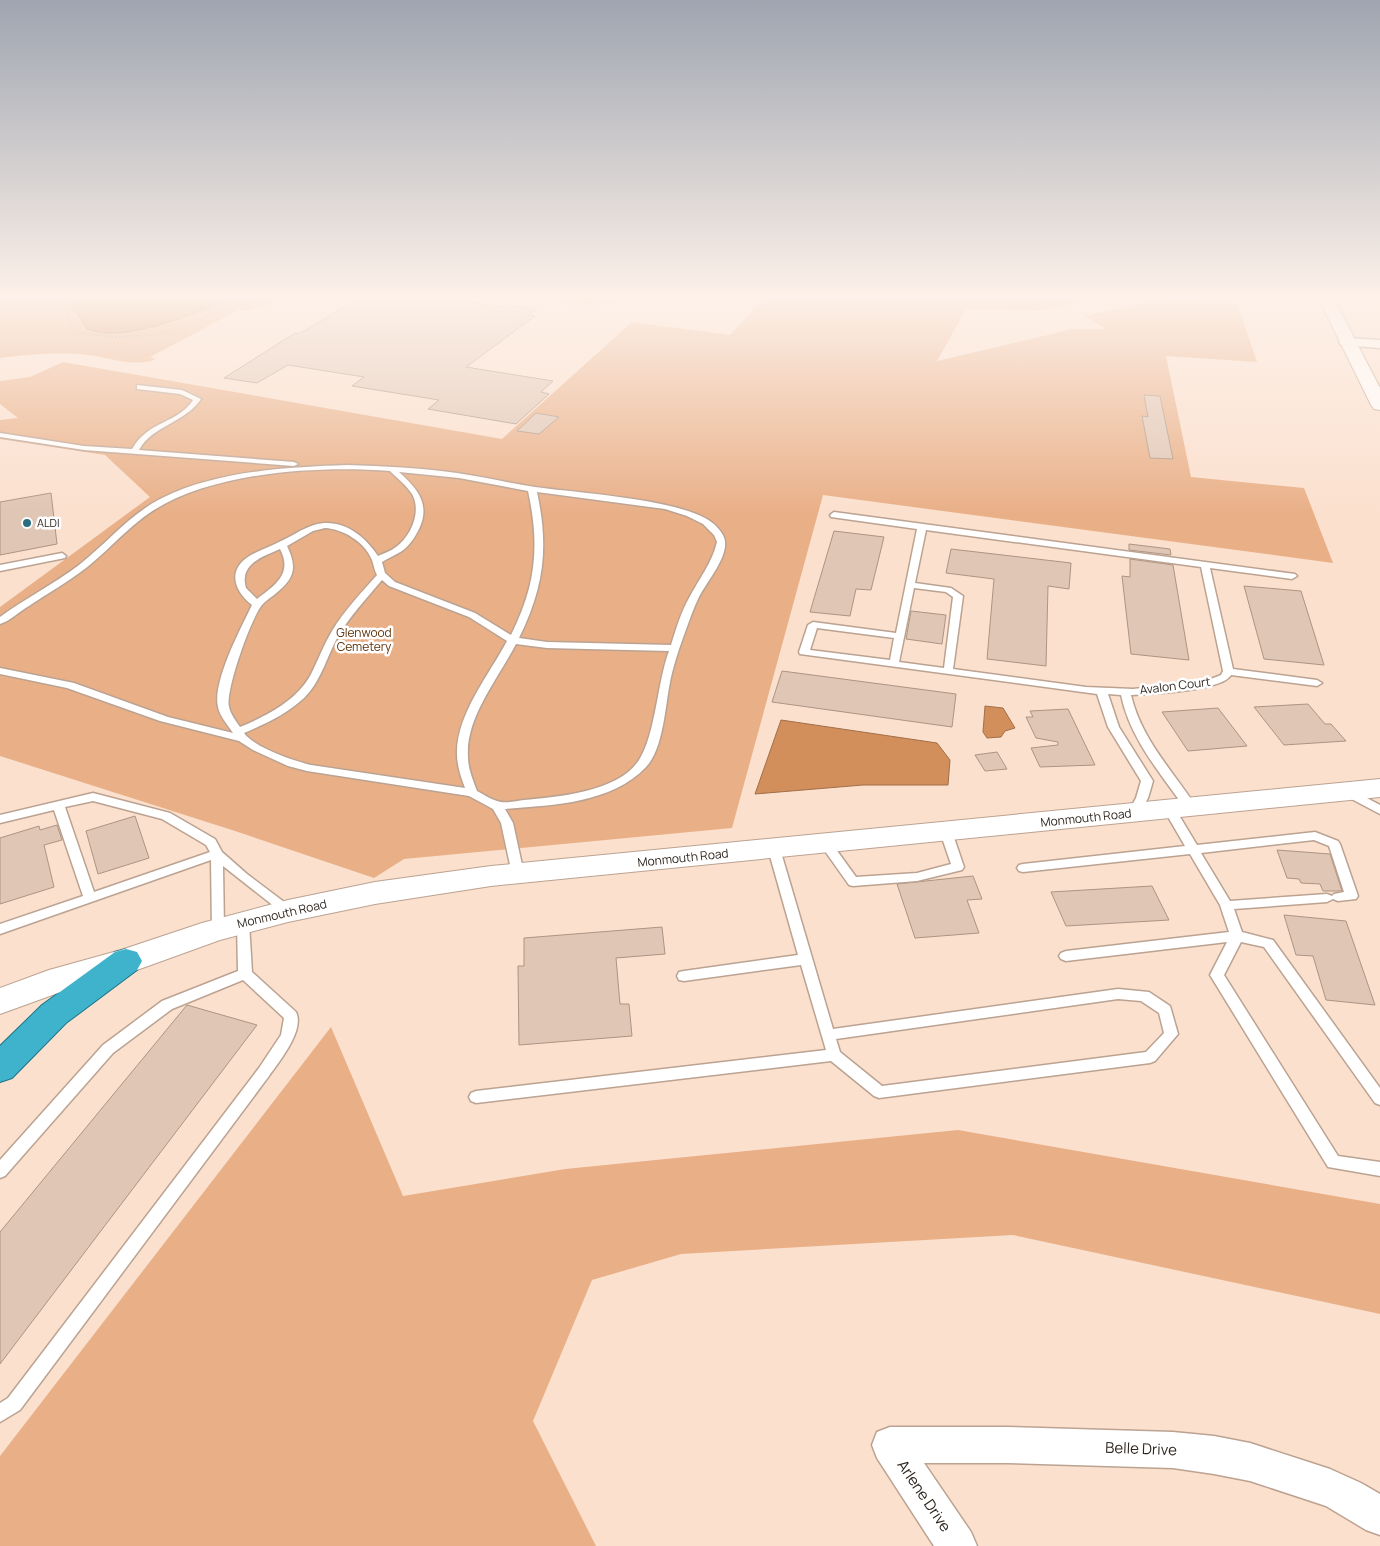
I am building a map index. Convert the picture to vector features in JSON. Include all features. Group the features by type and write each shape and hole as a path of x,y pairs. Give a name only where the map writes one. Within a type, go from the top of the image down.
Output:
{"highway":[{"path":"0,1068 54,1014 126,961"}],"main road":[{"path":"1360,367 1380,405"},
{"name":"Monmouth Road","path":"0,1001 61,979 126,961 231,926 288,911 375,893 518,874 1380,788"}],"street":[{"name":"Belle Drive","path":"890,1445 1026,1445 1173,1450 1214,1455 1250,1462 1330,1488 1348,1496 1380,1516"},
{"name":"Arlene Drive","path":"890,1445 957,1546"}],"lane":[{"path":"134,452 143,438 185,413 193,407 197,399 182,392 140,387"},
{"path":"0,435 84,448 466,477 532,489 666,507 697,518 716,530 721,542 714,564 692,601 674,648 660,700 652,746 647,758 636,771 606,788 584,796 561,801 497,806 472,793 311,769 283,760 257,748 241,736 223,706 223,692 234,655 257,604 275,589 289,568 289,560 282,545"},
{"path":"264,472 271,462"},
{"path":"0,621 83,566 141,515 158,504 206,485 264,472 328,466"},
{"path":"378,560 400,548 406,542 413,531 419,515 418,497 393,470"},
{"path":"472,793 462,755 465,734 478,701 512,640 529,603 537,576 541,554 541,528 532,489"},
{"path":"834,515 1292,576"},
{"path":"257,604 242,590 240,576 244,566 253,557 282,545 310,528 332,526 350,532 378,560 378,568 382,575 401,588 472,614 512,640 546,645 674,648"},
{"path":"894,664 922,527"},
{"path":"0,568 62,556"},
{"path":"1205,565 1228,671 1317,683"},
{"path":"0,671 70,686 164,719 241,736 296,700 309,686 346,616 382,575"},
{"path":"910,585 948,590 958,596 948,672"},
{"name":"Avalon Court","path":"899,636 813,625 804,652 948,672 1125,692 1208,684 1225,677 1228,671"},
{"path":"1102,690 1104,705 1110,720 1147,781 1146,791 1134,813"},
{"path":"1125,692 1127,708 1134,724 1180,809 1194,849 1226,905 1237,936 1217,975 1334,1162 1380,1169"},
{"path":"1347,791 1380,810"},
{"path":"0,819 93,797 166,816 211,842 217,854 231,926 245,974 291,1016 288,1036 258,1080 14,1404 0,1413"},
{"path":"58,804 90,898"},
{"path":"497,806 507,823 518,874"},
{"path":"826,844 853,882 917,877 958,867 946,832"},
{"path":"1023,868 1315,836 1334,844 1352,896 1226,905"},
{"path":"774,849 807,959 828,1035 834,1055 878,1092 1150,1057 1172,1034 1165,1010 1144,996 1118,994 828,1035"},
{"path":"0,929 217,854"},
{"path":"217,854 243,877 288,911"},
{"path":"1066,956 1237,936 1268,943 1380,1099"},
{"path":"684,976 807,959"},
{"path":"0,1171 108,1049 166,1005 245,974"},
{"path":"476,1098 834,1055"}],"green space":[{"name":"Glenwood Cemetery","path":"52,367 92,367 502,439 582,367 1168,367 1191,477 1304,488 1333,563 823,495 732,828 404,859 374,878 235,831 0,756 0,607 150,497 105,455 0,439 0,420 18,418 0,404 0,381 30,377"},
{"path":"331,1027 403,1196 565,1169 958,1130 1380,1204 1380,1314 1013,1235 681,1254 592,1280 533,1421 596,1546 0,1546 0,1456"}],"shaded area":[{"path":"985,706 1003,708 1015,728 1005,731 1001,737 987,738 983,732"},
{"path":"781,720 937,743 950,760 948,785 863,785 755,794"}],"building":[{"path":"241,367 284,367 257,383 224,378"},
{"path":"302,367 467,367 553,381 541,392 549,394 516,424 428,409 439,400 352,386 364,377"},
{"path":"1144,395 1160,396 1173,459 1150,458 1142,416 1148,417"},
{"path":"536,413 559,417 539,434 517,431"},
{"name":"ALDI","path":"51,493 57,544 0,555 0,502"},
{"path":"834,531 884,537 871,590 856,589 850,616 810,612"},
{"path":"1129,544 1170,549 1171,555 1129,550"},
{"path":"951,549 1071,563 1069,589 1048,586 1046,666 987,659 994,579 946,573"},
{"path":"1130,559 1173,565 1189,660 1131,654 1122,576 1130,577"},
{"path":"1244,586 1301,591 1324,665 1264,659"},
{"path":"911,611 946,615 942,644 906,639"},
{"path":"782,671 956,694 952,727 772,702"},
{"path":"1308,704 1325,724 1331,724 1346,741 1284,745 1254,707"},
{"path":"1218,708 1247,746 1188,751 1162,712"},
{"path":"1068,709 1095,765 1040,767 1031,748 1058,745 1058,742 1036,738 1026,717 1033,717 1030,711"},
{"path":"997,752 1007,769 985,771 975,755"},
{"path":"135,816 149,858 98,874 86,831"},
{"path":"57,825 62,840 44,845 54,887 0,904 0,838 39,826 40,830"},
{"path":"1277,850 1330,854 1342,891 1323,891 1320,884 1301,883 1299,879 1287,878"},
{"path":"973,876 982,899 967,900 979,933 915,938 897,884"},
{"path":"1152,886 1169,920 1066,926 1051,892"},
{"path":"1284,915 1346,921 1375,1005 1326,1000 1313,956 1296,955"},
{"path":"662,927 665,954 616,958 620,1004 629,1004 632,1036 519,1045 518,966 524,966 524,938"},
{"path":"187,1005 257,1025 0,1364 0,1232"}],"place":[{"name":"ALDI","path":"27,523"}]}
